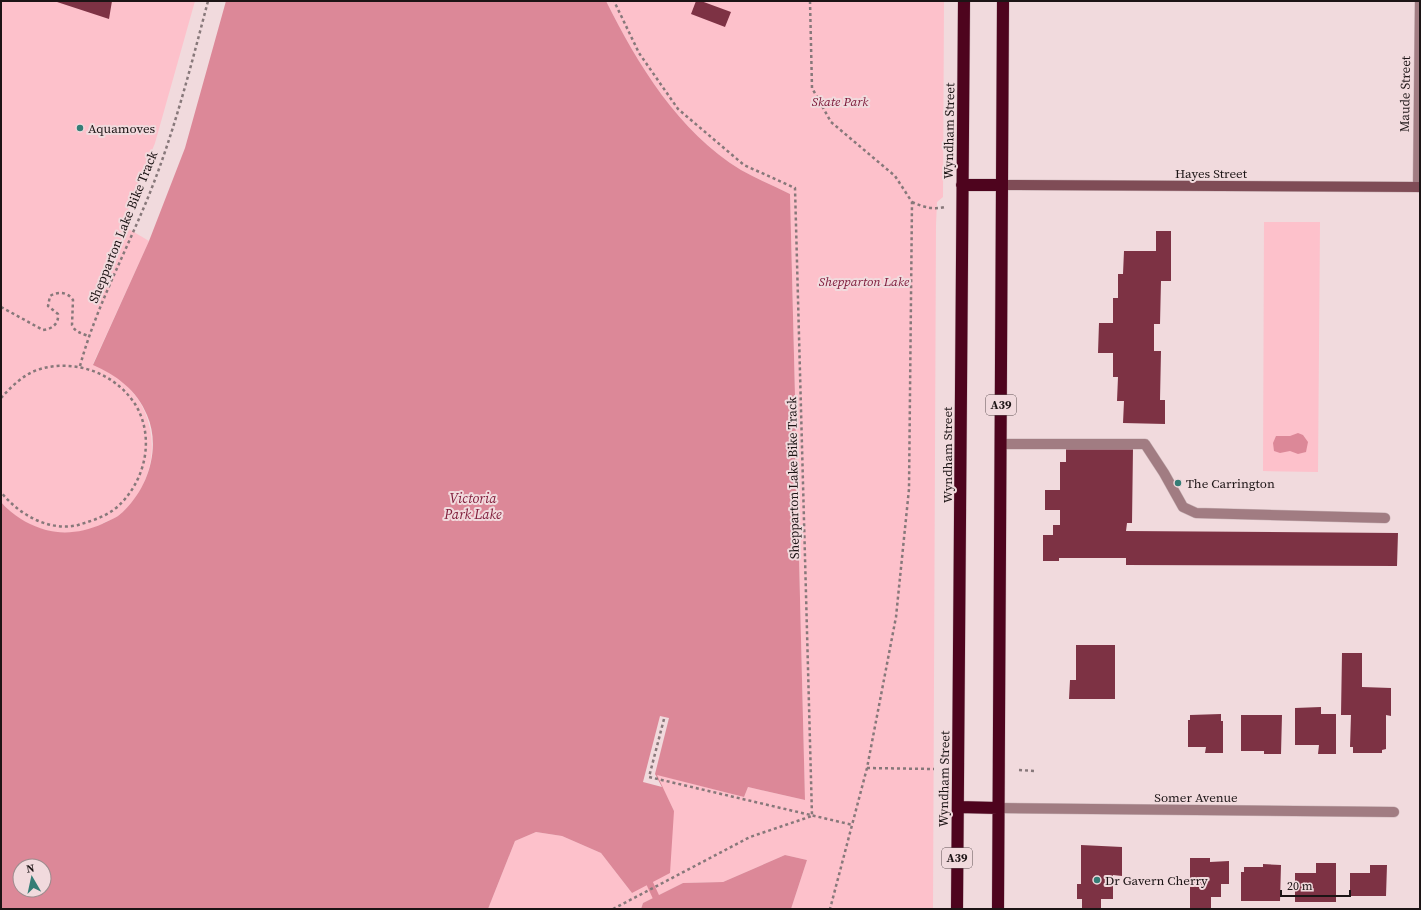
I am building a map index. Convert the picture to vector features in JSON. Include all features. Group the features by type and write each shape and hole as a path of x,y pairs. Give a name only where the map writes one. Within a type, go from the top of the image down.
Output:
{"highway":[{"name":"Wyndham Street","path":"957,909 964,1"},
{"name":"A39","path":"998,909 1004,1"},
{"path":"962,185 1002,185"},
{"path":"958,808 998,808"}],"street":[{"name":"Maude Street","path":"1419,187 1420,1"},
{"name":"Hayes Street","path":"1002,185 1419,187"},
{"path":"1000,444 1145,444 1162,469 1183,507 1196,513 1385,518"},
{"name":"Somer Avenue","path":"998,808 1394,812"}],"path":[{"name":"Shepparton Lake Bike Track","path":"80,366 88,336 150,194 168,144 194,57 208,1"},
{"name":"Shepparton Lake Bike Track","path":"614,1 639,53 678,110 744,165 795,188 812,816"},
{"path":"810,1 812,88 831,122 895,176 912,202 909,489 896,617 867,768 830,909"},
{"path":"912,202 937,209 962,203"},
{"path":"1,307 43,330 50,329 57,323 58,314 48,306 48,301 53,294 68,294 73,300 73,328 76,331 88,336"},
{"path":"1,398 17,382 36,371 58,366 80,366 102,373 121,387 135,404 144,426 146,449 142,472 132,492 116,509 95,520 73,526 50,524 28,517 10,503 1,492"},
{"path":"664,719 649,777 853,825"},
{"path":"867,768 934,769"},
{"path":"1019,770 1035,771"},
{"path":"613,909 750,837 812,816"}],"green space":[{"path":"1,1 195,1 155,143 122,225 149,241 93,364 126,385 138,400 147,416 151,434 152,452 149,470 142,487 132,503 118,516 92,529 76,532 64,533 52,531 29,524 19,518 1,502"},
{"path":"606,1 944,1 943,197 937,202 936,225 933,909 791,909 807,860 785,855 723,882 683,883 643,903 641,909 488,909 515,841 536,832 562,836 601,853 632,893 674,811 656,774 744,797 748,787 805,800 790,194 741,170 718,154 698,136 679,116 646,72 618,25"},
{"path":"1264,222 1320,222 1318,472 1263,471"}],"water":[{"name":"Victoria Park Lake","path":"226,1 606,1 618,25 646,72 679,116 698,136 718,154 741,170 790,194 805,800 748,787 744,797 657,775 674,811 670,873 632,893 601,853 562,836 536,832 515,841 488,909 1,909 1,502 16,516 33,525 53,532 74,532 95,527 118,516 137,495 144,483 149,470 153,442 147,415 138,398 125,384 93,365 149,241 185,148"},
{"path":"1298,433 1303,435 1308,442 1306,452 1298,454 1290,451 1280,453 1274,451 1273,443 1276,436 1290,436"},
{"path":"785,855 807,860 791,909 641,909 643,903 683,883 723,882"}],"pier":[{"path":"660,716 669,718 655,774 662,787 643,782"}],"building":[{"path":"54,1 112,1 109,19"},
{"path":"696,1 701,1 731,12 725,27 691,14"},
{"path":"1156,231 1171,231 1171,281 1161,281 1160,324 1154,324 1154,351 1161,351 1160,400 1165,400 1165,424 1123,423 1124,401 1117,401 1118,377 1113,377 1113,353 1098,353 1099,323 1113,323 1113,298 1118,298 1118,274 1123,274 1124,251 1156,251"},
{"path":"1066,447 1133,448 1132,523 1127,523 1126,531 1398,533 1397,566 1126,565 1126,558 1059,558 1059,561 1043,561 1043,535 1053,535 1053,525 1060,525 1060,510 1045,510 1045,490 1060,490 1060,462 1066,462"},
{"path":"1076,645 1115,645 1115,699 1069,699 1070,680 1076,680"},
{"path":"1342,653 1362,653 1362,687 1391,688 1391,716 1386,715 1386,749 1382,750 1382,753 1353,753 1353,747 1350,747 1351,715 1341,715"},
{"path":"1321,707 1321,714 1336,714 1336,754 1318,754 1319,745 1295,745 1295,708"},
{"path":"1221,714 1221,721 1223,721 1223,753 1205,753 1206,747 1188,747 1188,720 1190,720 1190,715"},
{"path":"1241,715 1282,715 1281,754 1264,754 1264,751 1241,751"},
{"name":"Dr Gavern Cherry","path":"1081,845 1122,847 1122,876 1113,875 1113,899 1101,899 1101,909 1082,909 1082,899 1077,899 1077,884 1081,884"},
{"path":"1190,858 1210,858 1210,862 1229,861 1229,884 1221,884 1221,897 1211,897 1211,908 1190,908"},
{"path":"1316,863 1336,863 1336,902 1295,902 1295,873 1316,873"},
{"path":"1263,864 1281,865 1280,901 1241,901 1241,872 1244,872 1244,867 1263,867"},
{"path":"1370,865 1387,865 1386,896 1350,896 1350,873 1370,873"}],"waterway":[{"path":"650,884 656,897"}],"place":[{"name":"Aquamoves","path":"80,128"},
{"name":"The Carrington","path":"1178,483"},
{"name":"Dr Gavern Cherry","path":"1097,880"}],"park label":[{"name":"Skate Park","path":"840,101"},
{"name":"Shepparton Lake","path":"864,281"}]}
